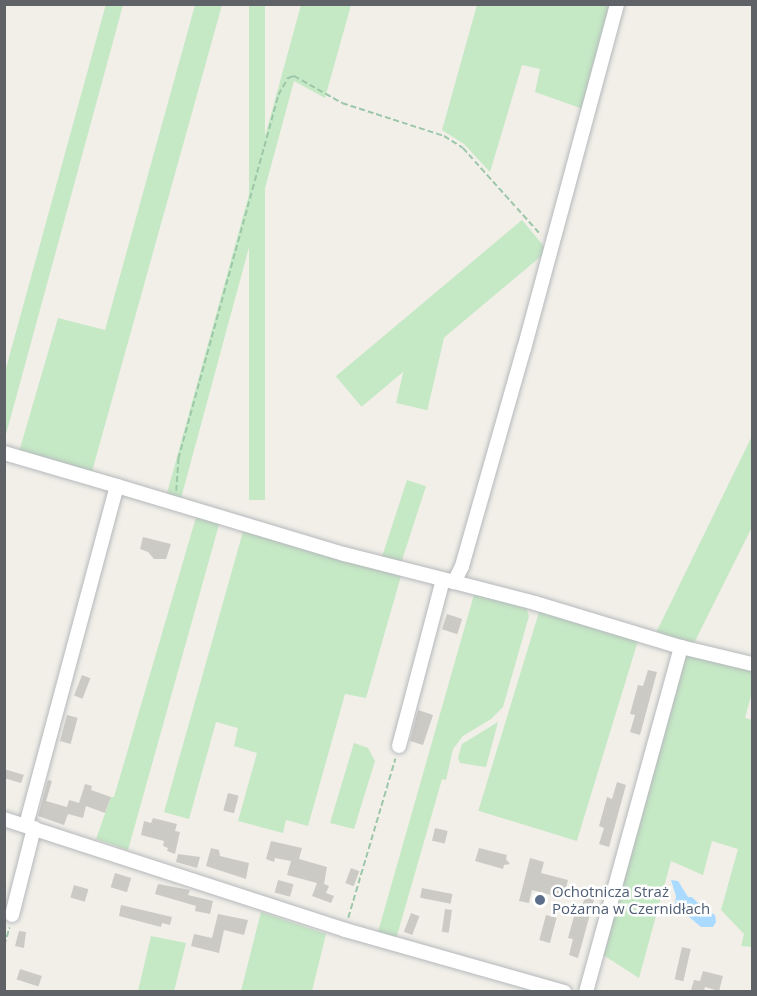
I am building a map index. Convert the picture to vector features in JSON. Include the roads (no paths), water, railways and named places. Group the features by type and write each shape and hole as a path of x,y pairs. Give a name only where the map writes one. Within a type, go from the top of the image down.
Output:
{"street":[{"path":"399,746 448,581 462,566 552,247 617,4"},
{"path":"4,453 345,554 535,603 681,647 753,664"},
{"path":"12,915 30,827 117,486"},
{"path":"586,992 681,647"},
{"path":"4,819 345,930 564,992"}],"water":[{"path":"671,880 678,881 688,897 692,897 704,909 715,915 716,922 713,927 701,927 675,905 676,896"}],"place":[{"name":"Ochotnicza Straż Pożarna w Czernidłach","path":"540,900"}]}
